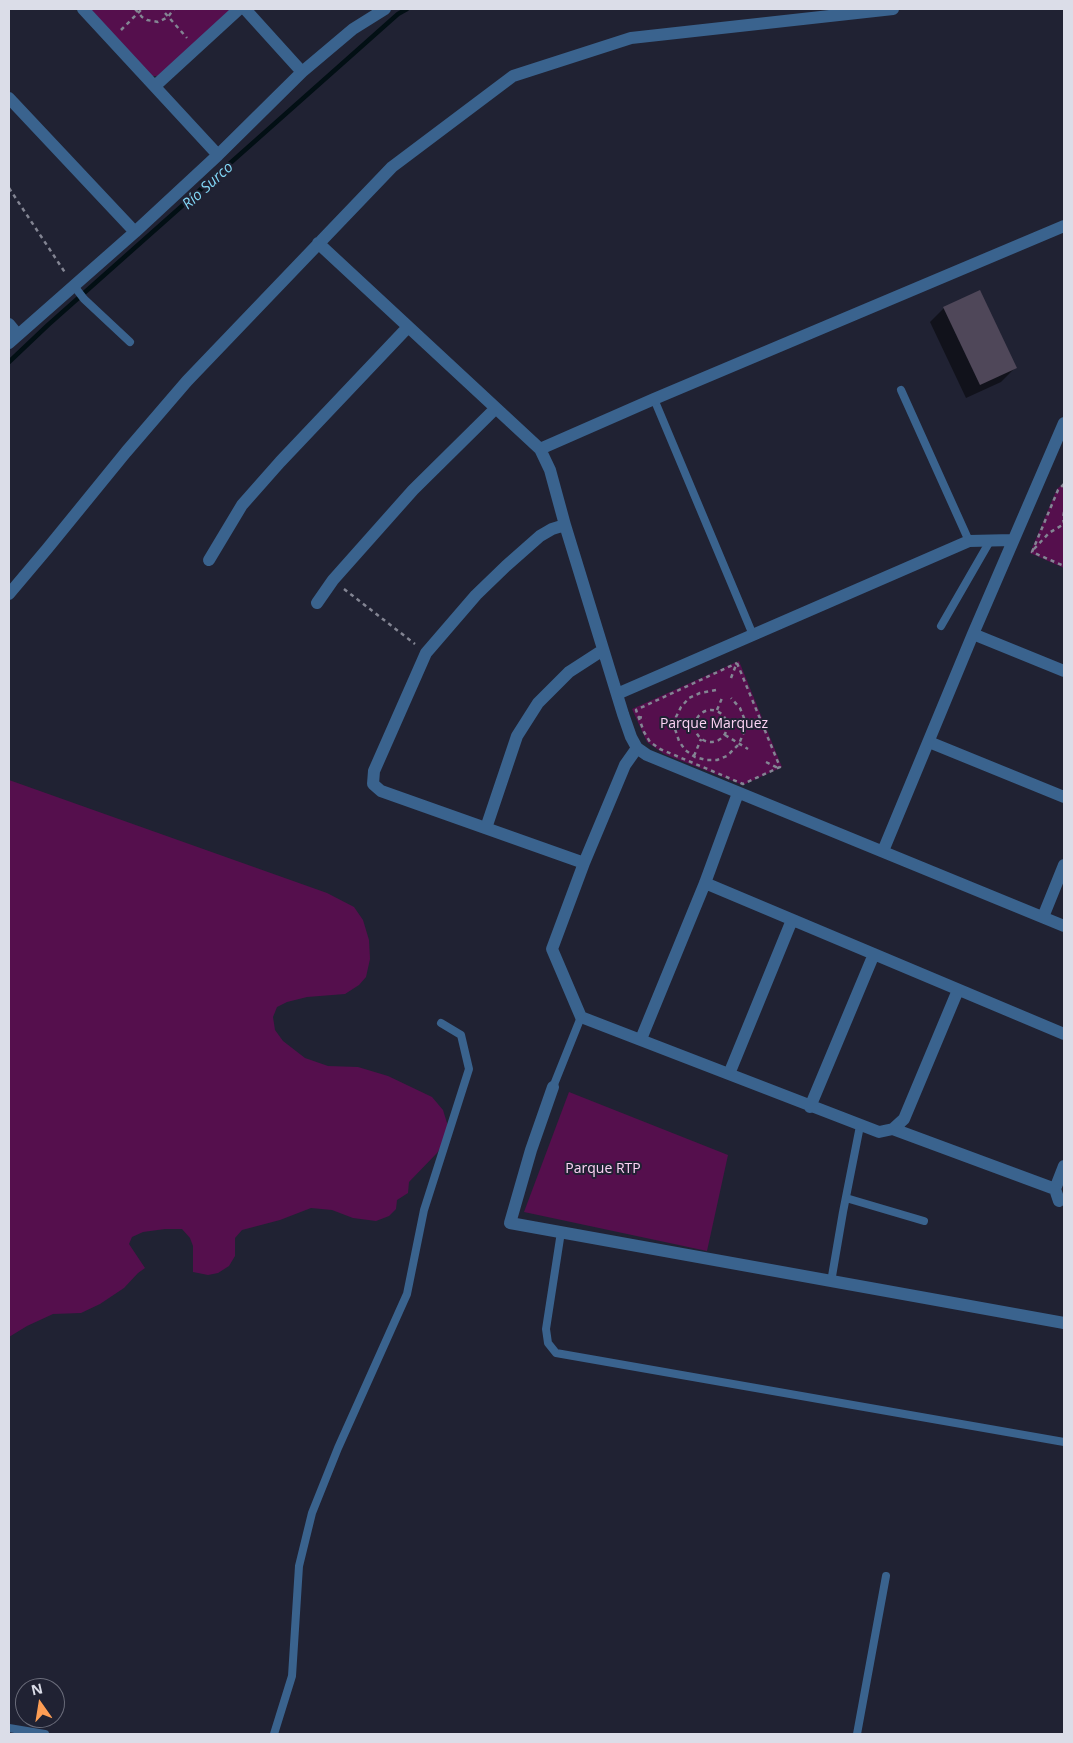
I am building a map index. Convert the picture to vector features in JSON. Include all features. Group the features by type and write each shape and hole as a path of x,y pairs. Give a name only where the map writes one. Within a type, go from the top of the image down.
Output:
{"street":[{"path":"83,9 218,155"},
{"path":"155,86 239,9"},
{"path":"245,9 302,72"},
{"path":"9,324 13,339 79,293 136,232 302,72 353,29 384,9"},
{"path":"9,594 186,381 318,243 392,167 513,76 631,38 892,9"},
{"path":"9,98 136,232"},
{"path":"540,449 1064,226"},
{"path":"318,243 540,449 550,470 603,650 631,738 637,748 647,755 1064,926"},
{"path":"209,560 242,505 280,462 408,327"},
{"path":"317,603 332,580 413,490 495,409"},
{"path":"883,851 1013,540 1059,449 1064,422"},
{"path":"565,525 552,529 540,536 506,566 476,595 426,653 374,771 373,784 381,791 584,863"},
{"path":"617,694 969,541 1013,540"},
{"path":"973,634 1064,672"},
{"path":"486,828 517,736 538,703 569,672 603,650"},
{"path":"929,742 1064,796"},
{"path":"637,748 625,765 584,863 552,949 581,1016 810,1107 880,1132 893,1129 904,1119 958,990"},
{"path":"641,1039 705,884 738,792"},
{"path":"1043,917 1064,865"},
{"path":"705,884 1064,1034"},
{"path":"729,1074 792,920"},
{"path":"810,1107 874,954"},
{"path":"553,1088 531,1150 510,1223 1064,1323"},
{"path":"893,1129 1057,1195 1064,1166"}],"lane":[{"path":"79,293 130,342"},
{"path":"901,390 969,541"},
{"path":"654,399 753,636"},
{"path":"941,626 990,541"},
{"path":"553,1088 581,1016"},
{"path":"274,1734 292,1676 299,1566 312,1513 338,1448 407,1294 424,1210 469,1069 461,1035 442,1023"},
{"path":"831,1282 860,1126"},
{"path":"846,1198 924,1221"},
{"path":"561,1232 546,1329 548,1343 556,1353 1064,1442"},
{"path":"857,1734 886,1576"},
{"path":"9,1728 45,1734"}],"path":[{"path":"136,9 142,17 152,22 163,20 174,9"},
{"path":"120,30 141,10"},
{"path":"165,13 192,45"},
{"path":"9,188 79,293"},
{"path":"1032,552 1058,490 1064,484"},
{"path":"1032,552 1049,533 1064,524 1064,512"},
{"path":"1032,552 1064,566"},
{"path":"332,580 426,653"},
{"path":"731,678 737,663"},
{"path":"737,663 636,710 638,717 650,742 660,749 743,784 778,768"},
{"path":"737,663 780,767 778,768"},
{"path":"716,690 700,693 689,698 681,707 676,721 675,729 679,741 685,750 694,756 706,760 717,760 727,756 736,749 745,729 744,718 740,708 732,698"},
{"path":"717,710 722,698"},
{"path":"717,710 726,719 727,729 725,734 712,742 701,739 695,730 695,722 699,714 704,711 717,710"},
{"path":"638,717 646,718"},
{"path":"668,720 695,722"},
{"path":"725,734 748,750"},
{"path":"690,762 701,739"},
{"path":"766,762 778,768"}],"green space":[{"path":"87,9 231,9 159,76 152,76"},
{"path":"1064,483 1064,568 1030,553 1057,489"},
{"name":"Parque Marquez","path":"739,661 782,767 743,785 664,754 647,742 632,709"},
{"path":"9,780 327,893 354,907 363,920 369,940 370,959 366,977 359,985 345,994 307,997 287,1002 277,1007 273,1017 275,1030 283,1041 305,1058 328,1066 358,1067 388,1076 432,1097 443,1110 447,1123 447,1137 437,1153 409,1182 408,1193 397,1200 396,1209 389,1216 376,1221 353,1218 332,1210 311,1208 280,1220 242,1230 235,1238 235,1256 229,1266 218,1273 208,1275 193,1272 193,1246 190,1238 182,1229 143,1232 132,1237 129,1244 145,1268 124,1288 100,1304 81,1313 53,1314 9,1337"},
{"name":"Parque RTP","path":"569,1092 728,1155 707,1251 524,1212"}],"building":[{"path":"980,290 1017,368 980,385 943,307"}],"waterway":[{"name":"Río Surco","path":"9,362 48,325 398,14 407,9"}]}
